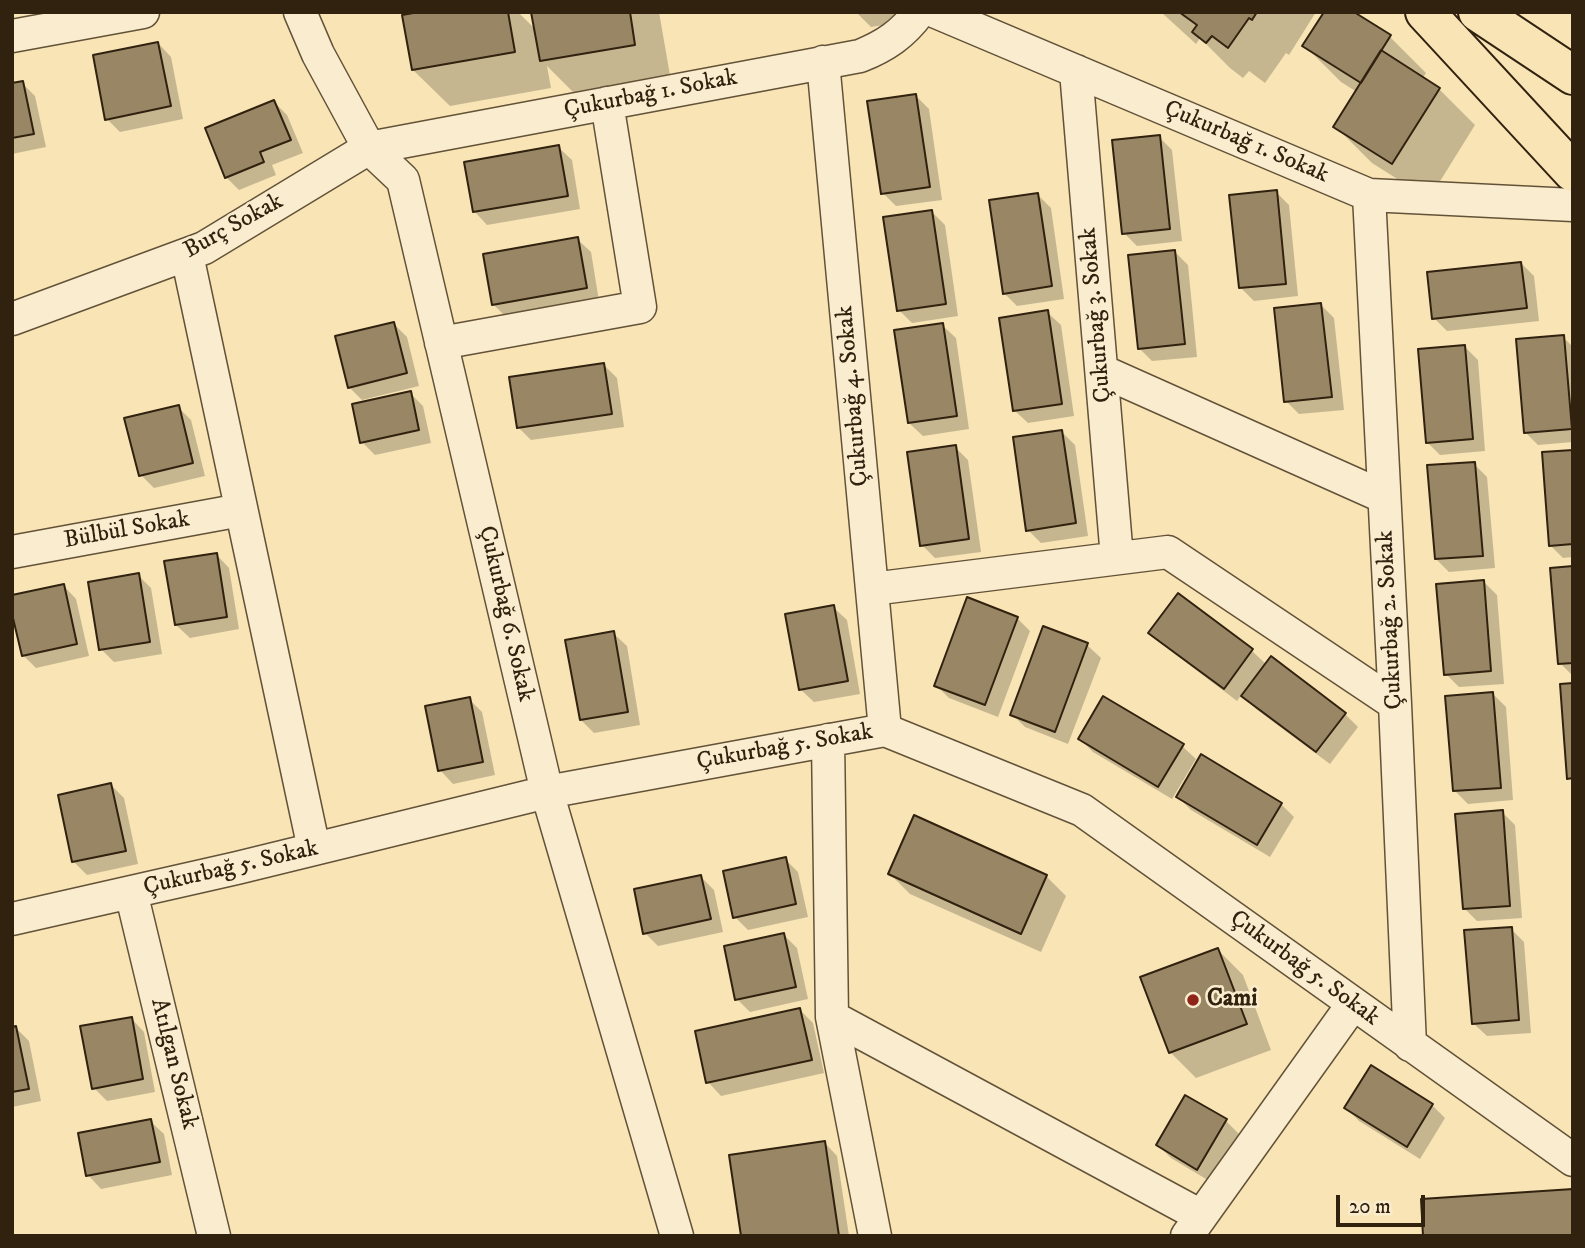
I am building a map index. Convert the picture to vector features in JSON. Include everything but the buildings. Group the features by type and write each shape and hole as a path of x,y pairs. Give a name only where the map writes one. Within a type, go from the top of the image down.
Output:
{"main road":[{"path":"1426,12 1573,172"},
{"path":"1478,12 1573,75"}],"street":[{"path":"12,36 77,18 143,12"},
{"name":"Çukurbağ 6. Sokak","path":"300,12 318,54 369,148 402,180 547,792 677,1236"},
{"name":"Çukurbağ 1. Sokak","path":"369,148 860,56 880,48 897,36 919,12"},
{"name":"Çukurbağ 1. Sokak","path":"936,12 1369,195 1573,205"},
{"name":"Çukurbağ 4. Sokak","path":"823,62 885,730"},
{"name":"Çukurbağ 3. Sokak","path":"1076,71 1117,558"},
{"path":"441,343 640,307 607,103"},
{"name":"Burç Sokak","path":"12,319 204,248 369,148"},
{"name":"Çukurbağ 2. Sokak","path":"1369,195 1410,1045"},
{"path":"187,255 314,849"},
{"path":"1102,371 1384,497"},
{"name":"Bülbül Sokak","path":"12,552 241,510"},
{"path":"872,589 1168,552 1395,704"},
{"name":"Çukurbağ 5. Sokak","path":"12,919 547,792 885,730 1082,810 1573,1160"},
{"path":"828,740 832,1017 875,1236"},
{"name":"Atılgan Sokak","path":"131,892 214,1236"},
{"path":"832,1017 1194,1226 1353,1004"}],"place":[{"name":"Cami","path":"1193,1000"}]}
